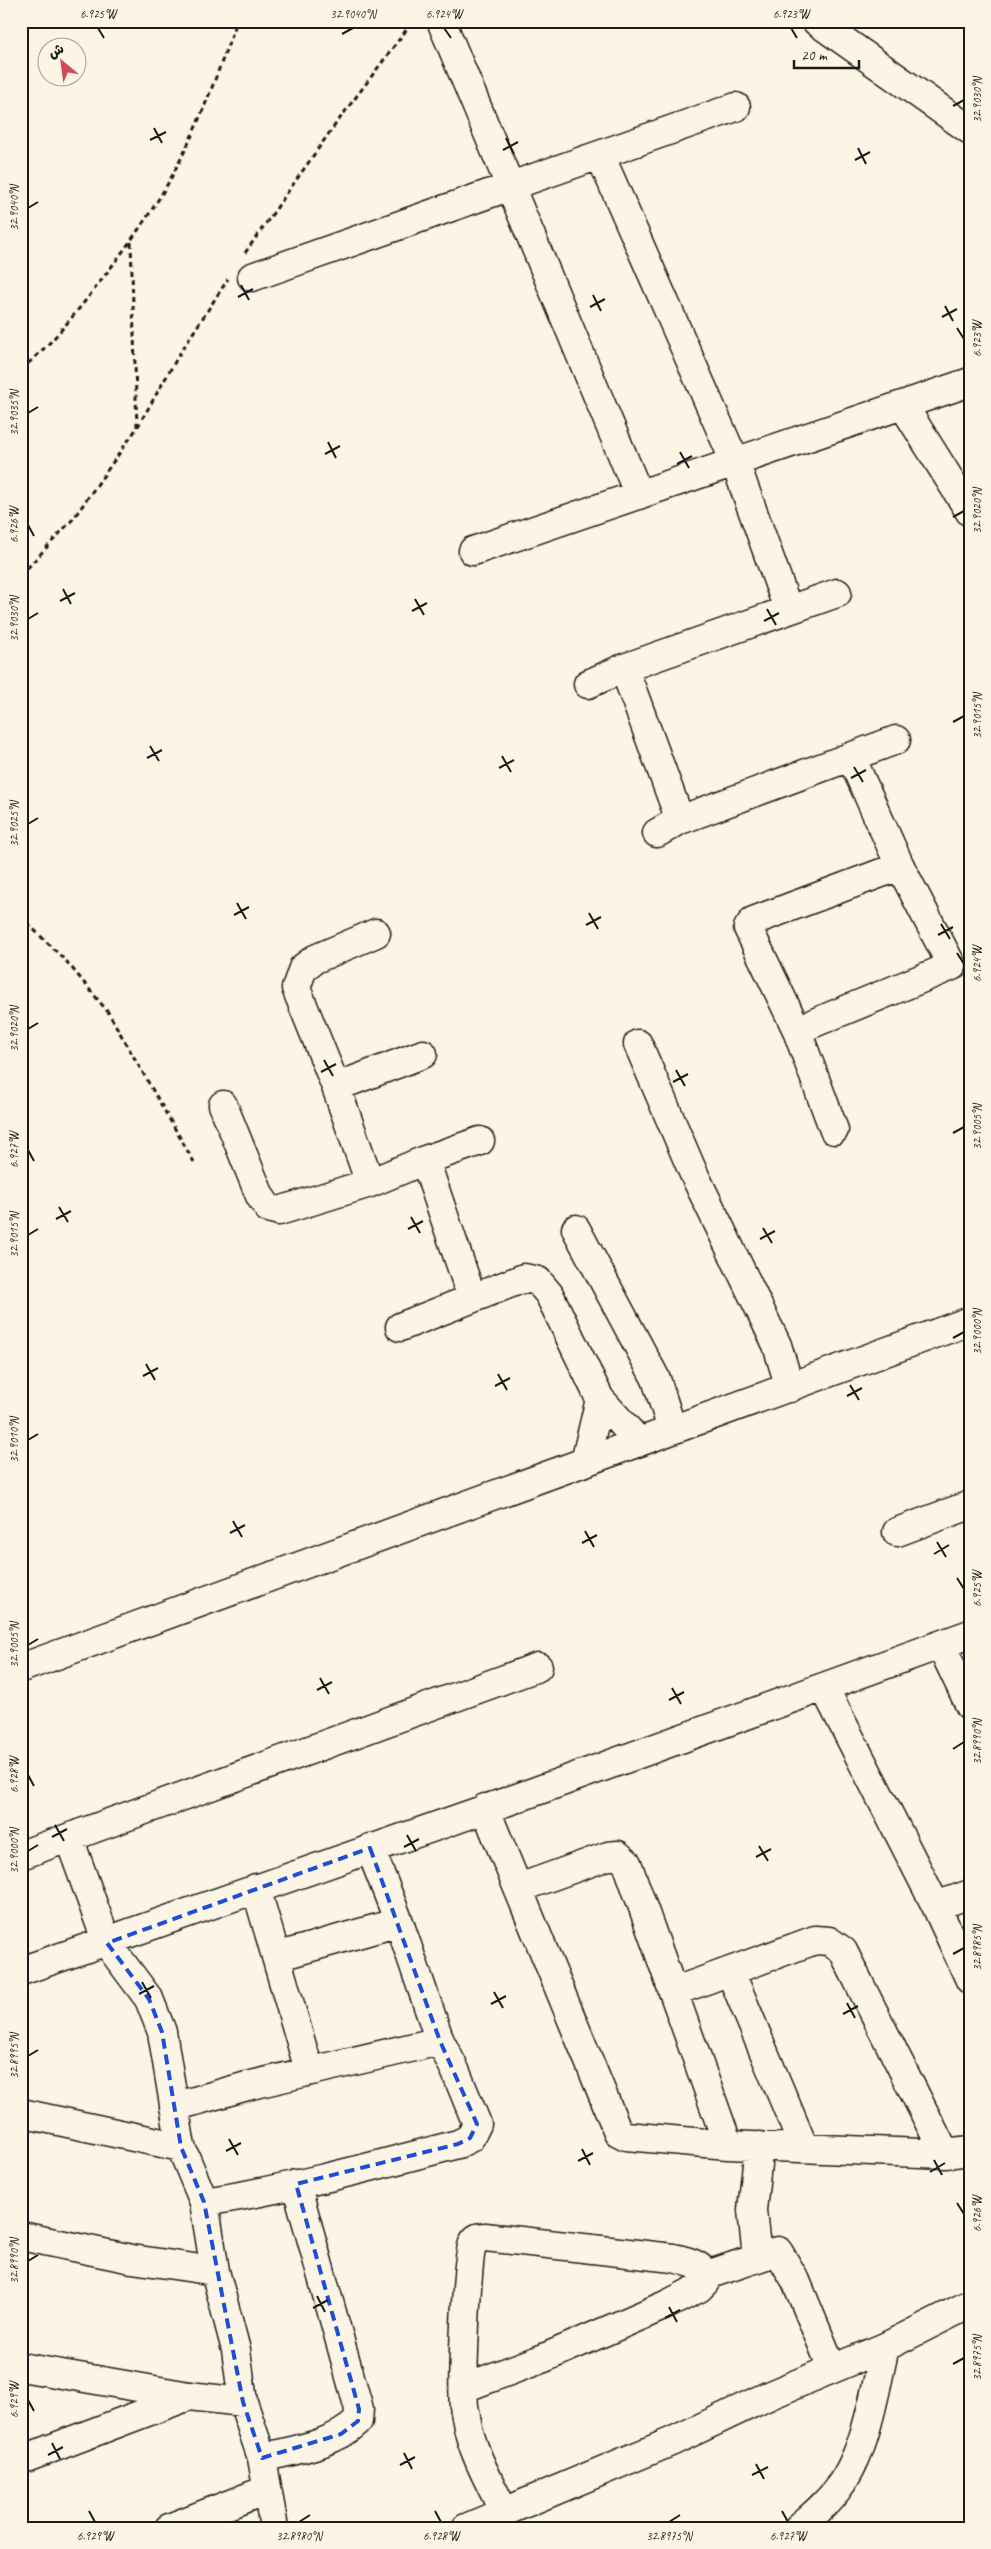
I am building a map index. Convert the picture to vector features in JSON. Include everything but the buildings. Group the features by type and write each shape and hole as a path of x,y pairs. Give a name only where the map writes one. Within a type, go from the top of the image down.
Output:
{"street":[{"path":"816,21 970,130"},
{"path":"442,23 639,495"},
{"path":"240,272 510,186 736,107"},
{"path":"600,155 735,462 788,609"},
{"path":"473,551 970,382"},
{"path":"903,405 970,512"},
{"path":"588,684 624,668 837,593"},
{"path":"624,668 668,826 896,740"},
{"path":"797,1030 952,966 900,866 851,757"},
{"path":"834,1130 797,1030 748,928 753,921 900,866"},
{"path":"370,1183 336,1087 296,988 304,968 315,959 376,933"},
{"path":"638,1044 693,1172 776,1345 790,1388"},
{"path":"336,1087 423,1054"},
{"path":"223,1105 260,1196 268,1208 279,1212 370,1183 425,1160 480,1141"},
{"path":"425,1160 472,1298"},
{"path":"576,1229 656,1379 672,1429"},
{"path":"400,1327 524,1278 538,1281 549,1294 600,1399 640,1442"},
{"path":"21,1668 970,1321"},
{"path":"585,1462 600,1399"},
{"path":"897,1532 970,1505"},
{"path":"21,1971 485,1808 970,1634"},
{"path":"941,1645 970,1706"},
{"path":"21,1855 538,1667"},
{"path":"824,1686 936,1906 970,1980"},
{"path":"485,1808 618,2132 626,2136 759,2146 957,2153"},
{"path":"69,1838 107,1942 149,1999 162,2032 181,2147 204,2202 215,2271 236,2350 243,2402 262,2458 274,2528"},
{"path":"204,2202 373,2167 458,2144 470,2138 477,2124 458,2077 440,2041 399,1922 370,1848"},
{"path":"519,1888 608,1856 618,1854 627,1863 728,2144"},
{"path":"256,1888 309,2070"},
{"path":"936,1906 970,1894"},
{"path":"276,1957 399,1922"},
{"path":"673,1992 815,1940 829,1940 843,1951 957,2153"},
{"path":"730,1971 804,2148"},
{"path":"174,2107 309,2070 440,2041"},
{"path":"21,2113 181,2147"},
{"path":"756,2258 752,2210 759,2146"},
{"path":"262,2458 311,2446 341,2434 358,2421 357,2402 296,2184"},
{"path":"21,2236 132,2259 215,2271"},
{"path":"464,2388 544,2358 668,2304 698,2288 705,2282 706,2275 703,2269 692,2263 673,2258 478,2237 474,2241 470,2255 464,2388 464,2406 473,2445 504,2512"},
{"path":"706,2275 778,2251 796,2280 832,2368"},
{"path":"466,2528 673,2441 832,2368 885,2347 970,2304"},
{"path":"798,2528 822,2508 840,2486 850,2469 869,2412 885,2347"},
{"path":"21,2367 189,2396 243,2402"},
{"path":"21,2460 189,2396"},
{"path":"169,2528 266,2490"}],"path":[{"path":"21,369 53,339 131,242 167,184 207,100 237,21"},
{"path":"21,575 73,519 137,428 180,353 240,272 332,129 413,21"},
{"path":"131,242 137,428"},
{"path":"21,916 67,962 108,1012 194,1162"}],"highlighted area":[{"path":"370,1848 440,2041 477,2124 470,2138 458,2144 296,2184 359,2409 358,2421 341,2434 262,2458 243,2402 204,2202 181,2147 162,2032 149,1999 107,1943"}]}
